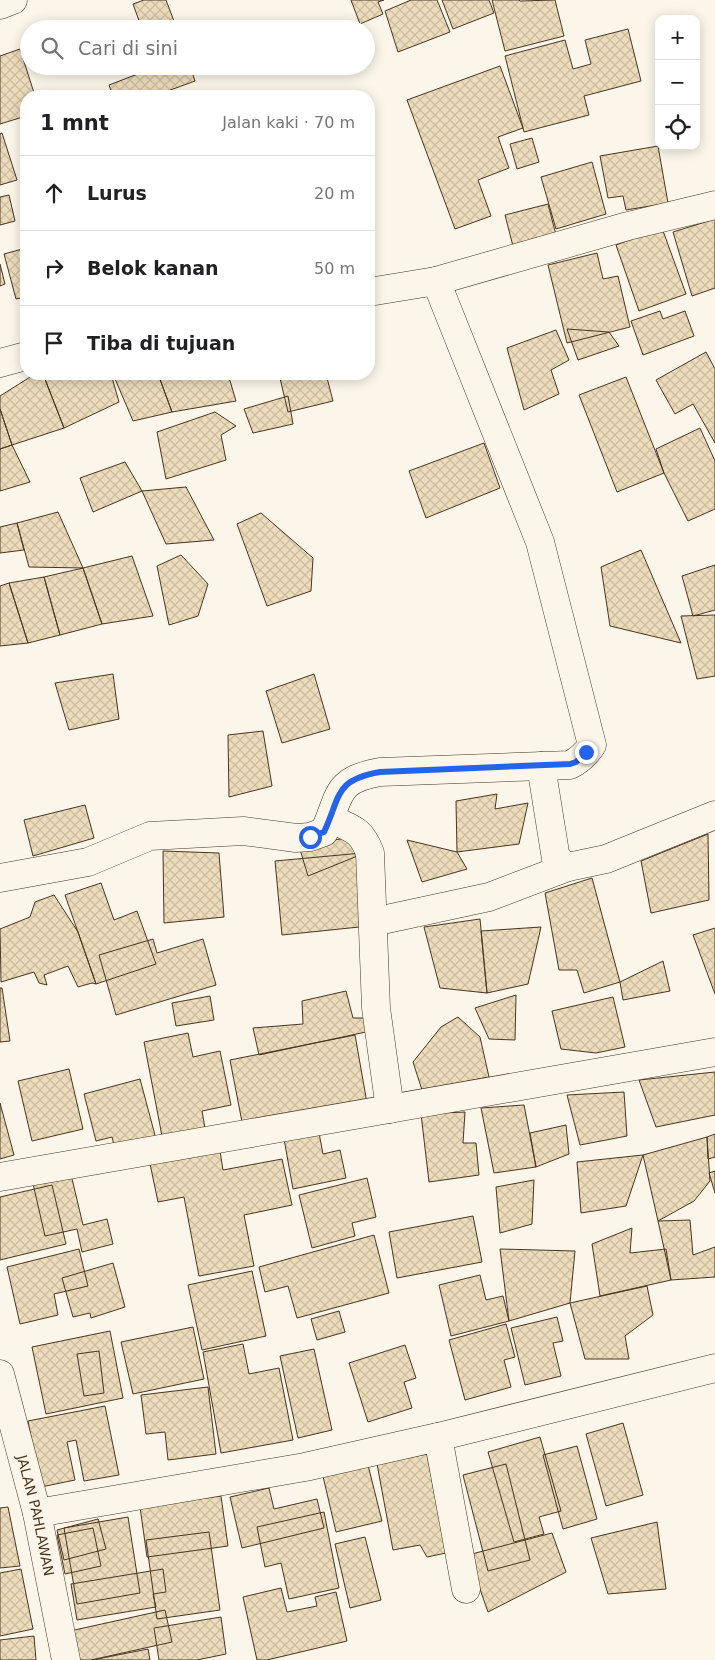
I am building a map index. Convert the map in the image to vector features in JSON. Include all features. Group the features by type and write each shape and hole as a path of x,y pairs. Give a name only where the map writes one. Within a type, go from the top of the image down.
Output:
{"street":[{"path":"0,4 13,0"},
{"path":"375,291 436,281 628,226 715,204"},
{"path":"0,878 88,862 150,836 243,831 296,838 310,837 324,832 331,819 341,789 363,775 389,772 570,764 576,762 592,745 540,542 436,281"},
{"path":"0,362 20,357"},
{"path":"542,766 556,859 568,867"},
{"path":"373,922 489,897 568,867 606,859 715,815"},
{"path":"331,819 358,831 366,840 370,853 376,1008 390,1109"},
{"path":"0,1177 715,1052"},
{"path":"37,1513 305,1467 715,1368"},
{"name":"JALAN PAHLAWAN","path":"0,1374 7,1430 37,1513 66,1660"},
{"path":"438,1436 466,1589"}],"building":[{"path":"144,0 166,0 174,20 139,20 133,4"},
{"path":"351,0 384,0 378,2 383,14 369,20 358,20"},
{"path":"411,0 437,0 450,32 398,52 385,11"},
{"path":"442,0 489,0 494,13 453,29"},
{"path":"492,0 555,0 564,36 505,51"},
{"path":"628,29 641,81 584,96 589,115 524,132 505,56 565,40 573,69 591,64 585,40"},
{"path":"20,49 20,75 28,75 33,90 20,90 20,118 0,124 0,56"},
{"path":"500,66 523,128 498,137 509,168 478,180 491,216 455,229 407,100"},
{"path":"135,75 193,75 195,81 170,90 111,90 109,85"},
{"path":"2,133 17,180 0,185 0,134"},
{"path":"532,138 539,162 517,169 510,144"},
{"path":"655,147 655,150 659,150 668,203 626,210 623,196 608,198 600,156"},
{"path":"592,162 606,214 556,229 541,177"},
{"path":"9,195 15,221 0,225 0,197"},
{"path":"548,204 558,243 515,254 505,215"},
{"path":"715,219 715,288 692,296 673,232"},
{"path":"662,228 686,294 639,311 616,245"},
{"path":"20,250 20,298 16,299 4,254"},
{"path":"597,253 603,279 618,276 630,327 567,343 548,265"},
{"path":"0,264 5,284 0,286"},
{"path":"660,311 663,319 685,311 694,336 643,355 631,321"},
{"path":"567,329 609,332 619,346 578,360"},
{"path":"556,330 569,360 551,370 559,394 524,410 507,348"},
{"path":"706,352 715,369 715,443 693,404 675,414 656,380"},
{"path":"626,377 664,473 617,492 579,395"},
{"path":"25,380 45,380 64,428 12,445 0,409 0,396"},
{"path":"45,380 113,380 119,402 64,428"},
{"path":"116,380 160,380 172,412 133,421"},
{"path":"160,380 230,380 236,401 172,412"},
{"path":"280,380 328,380 333,401 288,412"},
{"path":"288,396 293,424 253,433 244,409"},
{"path":"0,409 12,445 0,449"},
{"path":"215,412 236,426 221,435 226,460 166,479 157,432"},
{"path":"700,428 715,461 715,509 688,521 664,473 656,449"},
{"path":"484,443 500,488 426,518 409,471"},
{"path":"12,445 30,482 0,491 0,449"},
{"path":"125,462 142,491 93,512 80,478"},
{"path":"186,487 214,540 166,544 142,491"},
{"path":"58,512 83,568 29,567 17,523"},
{"path":"261,513 313,558 311,591 267,606 237,524"},
{"path":"17,523 24,550 0,553 0,527"},
{"path":"641,550 681,643 610,626 601,567"},
{"path":"181,555 208,584 198,616 169,625 157,566"},
{"path":"132,556 153,616 102,624 83,568"},
{"path":"715,565 715,610 693,616 682,576"},
{"path":"83,568 102,624 60,635 44,577"},
{"path":"44,577 60,635 28,643 9,583"},
{"path":"9,583 28,643 0,646 0,586"},
{"path":"715,615 715,676 697,679 681,616"},
{"path":"113,674 119,719 69,730 55,683"},
{"path":"314,674 330,729 282,743 266,691"},
{"path":"263,731 272,786 229,797 228,735"},
{"path":"497,794 495,809 528,803 519,844 457,852 456,801"},
{"path":"85,805 94,838 33,856 24,820"},
{"path":"708,834 709,900 651,913 641,861"},
{"path":"346,838 360,855 308,876 299,846"},
{"path":"407,840 457,852 467,869 422,882"},
{"path":"163,851 219,853 224,917 164,923"},
{"path":"362,853 369,926 282,935 275,861"},
{"path":"592,878 620,982 584,993 577,970 559,970 545,893"},
{"path":"101,883 114,920 137,911 156,964 96,984 65,895"},
{"path":"54,895 78,932 96,984 92,983 78,987 68,966 44,975 47,985 39,983 34,972 1,982 0,929 30,917 35,902"},
{"path":"480,919 487,993 440,988 424,927"},
{"path":"541,927 528,984 487,993 481,931"},
{"path":"715,928 715,994 693,935"},
{"path":"153,939 157,953 203,939 216,985 116,1015 99,955"},
{"path":"663,961 670,991 623,1000 620,982"},
{"path":"0,988 2,988 10,1041 0,1042"},
{"path":"346,991 353,1018 376,1018 375,1030 259,1055 253,1028 303,1024 302,1001"},
{"path":"516,995 515,1040 489,1039 475,1008"},
{"path":"210,996 214,1020 176,1026 172,1003"},
{"path":"613,997 625,1047 596,1053 561,1049 552,1011"},
{"path":"458,1017 480,1037 489,1077 422,1090 413,1062 441,1027"},
{"path":"188,1033 193,1057 220,1051 231,1105 202,1111 205,1128 162,1136 144,1042"},
{"path":"355,1035 367,1103 243,1127 230,1060"},
{"path":"69,1069 83,1129 32,1141 18,1081"},
{"path":"715,1072 715,1115 656,1127 639,1080"},
{"path":"140,1079 156,1139 115,1149 112,1137 96,1141 84,1094"},
{"path":"624,1092 627,1136 580,1145 567,1095"},
{"path":"0,1103 14,1155 0,1159"},
{"path":"524,1105 536,1167 494,1173 481,1108"},
{"path":"465,1112 463,1143 476,1143 479,1175 429,1182 421,1114"},
{"path":"566,1125 569,1154 536,1167 530,1133"},
{"path":"319,1133 323,1154 340,1150 346,1178 293,1189 284,1139"},
{"path":"715,1134 715,1157 708,1159 707,1137"},
{"path":"707,1137 710,1181 694,1201 658,1221 643,1155"},
{"path":"219,1145 223,1170 282,1159 292,1205 244,1215 254,1266 199,1276 184,1197 158,1202 149,1159"},
{"path":"643,1155 626,1206 581,1213 577,1162"},
{"path":"69,1166 83,1225 107,1219 113,1244 82,1252 77,1229 45,1236 31,1175"},
{"path":"715,1171 715,1193 709,1173"},
{"path":"367,1178 376,1217 352,1223 355,1236 312,1248 299,1195"},
{"path":"534,1180 532,1224 500,1233 496,1187"},
{"path":"52,1185 66,1244 0,1260 0,1197"},
{"path":"473,1216 482,1262 397,1278 389,1232"},
{"path":"690,1220 693,1255 715,1247 715,1277 671,1280 658,1221"},
{"path":"632,1228 630,1253 666,1249 671,1280 600,1296 592,1244"},
{"path":"374,1235 389,1293 297,1318 288,1286 265,1292 259,1267"},
{"path":"79,1249 88,1286 54,1294 58,1315 20,1324 7,1267"},
{"path":"500,1249 575,1251 570,1303 509,1321"},
{"path":"113,1263 125,1307 91,1318 90,1313 73,1317 62,1278"},
{"path":"252,1271 266,1336 202,1350 188,1285"},
{"path":"480,1275 486,1300 503,1296 509,1321 451,1336 439,1285"},
{"path":"647,1286 653,1315 625,1336 629,1359 585,1359 570,1303"},
{"path":"339,1311 345,1332 317,1340 311,1319"},
{"path":"557,1317 563,1341 553,1343 561,1376 525,1385 511,1328"},
{"path":"506,1324 515,1357 504,1360 511,1387 465,1400 449,1340"},
{"path":"193,1327 204,1379 133,1394 121,1342"},
{"path":"110,1331 123,1398 46,1414 32,1347"},
{"path":"243,1344 249,1374 279,1368 293,1440 221,1453 203,1352"},
{"path":"405,1345 416,1378 404,1382 412,1408 368,1422 349,1363"},
{"path":"314,1349 332,1430 298,1438 280,1356"},
{"path":"99,1351 104,1393 84,1396 77,1354"},
{"path":"208,1387 216,1454 168,1460 165,1432 146,1434 141,1395"},
{"path":"105,1406 119,1475 84,1481 76,1440 67,1442 75,1480 41,1487 28,1421"},
{"path":"623,1423 643,1495 606,1506 586,1434"},
{"path":"540,1437 561,1511 539,1517 544,1534 514,1542 488,1452"},
{"path":"577,1446 597,1519 563,1529 543,1455"},
{"path":"427,1454 446,1553 427,1557 420,1545 393,1550 377,1464"},
{"path":"367,1461 382,1521 336,1532 322,1472"},
{"path":"506,1464 530,1560 488,1571 463,1475"},
{"path":"269,1488 274,1509 317,1499 324,1528 242,1548 230,1497"},
{"path":"221,1496 228,1546 147,1557 140,1507"},
{"path":"8,1507 20,1566 0,1568 0,1508"},
{"path":"324,1512 339,1588 289,1599 281,1563 265,1567 257,1527"},
{"path":"128,1517 140,1593 77,1604 64,1528"},
{"path":"98,1519 106,1549 64,1560 57,1530"},
{"path":"657,1522 666,1589 608,1594 591,1538"},
{"path":"93,1528 101,1566 65,1574 57,1535"},
{"path":"209,1532 220,1610 157,1619 146,1540"},
{"path":"552,1533 566,1572 488,1612 468,1555"},
{"path":"365,1537 381,1600 350,1608 335,1544"},
{"path":"21,1569 33,1629 0,1636 0,1573"},
{"path":"163,1569 166,1592 153,1594 156,1607 77,1620 71,1584"},
{"path":"281,1588 287,1612 317,1606 315,1597 336,1592 347,1641 267,1660 257,1660 243,1597"},
{"path":"165,1610 172,1642 91,1660 76,1660 70,1631"},
{"path":"221,1617 226,1654 197,1660 159,1660 154,1628"},
{"path":"34,1636 36,1660 0,1660 0,1640"},
{"path":"148,1649 150,1660 92,1660"}],"route":[{"path":"310,837 324,832 331,819 341,789 363,775 380,772 570,764 576,762 586,752"}]}
